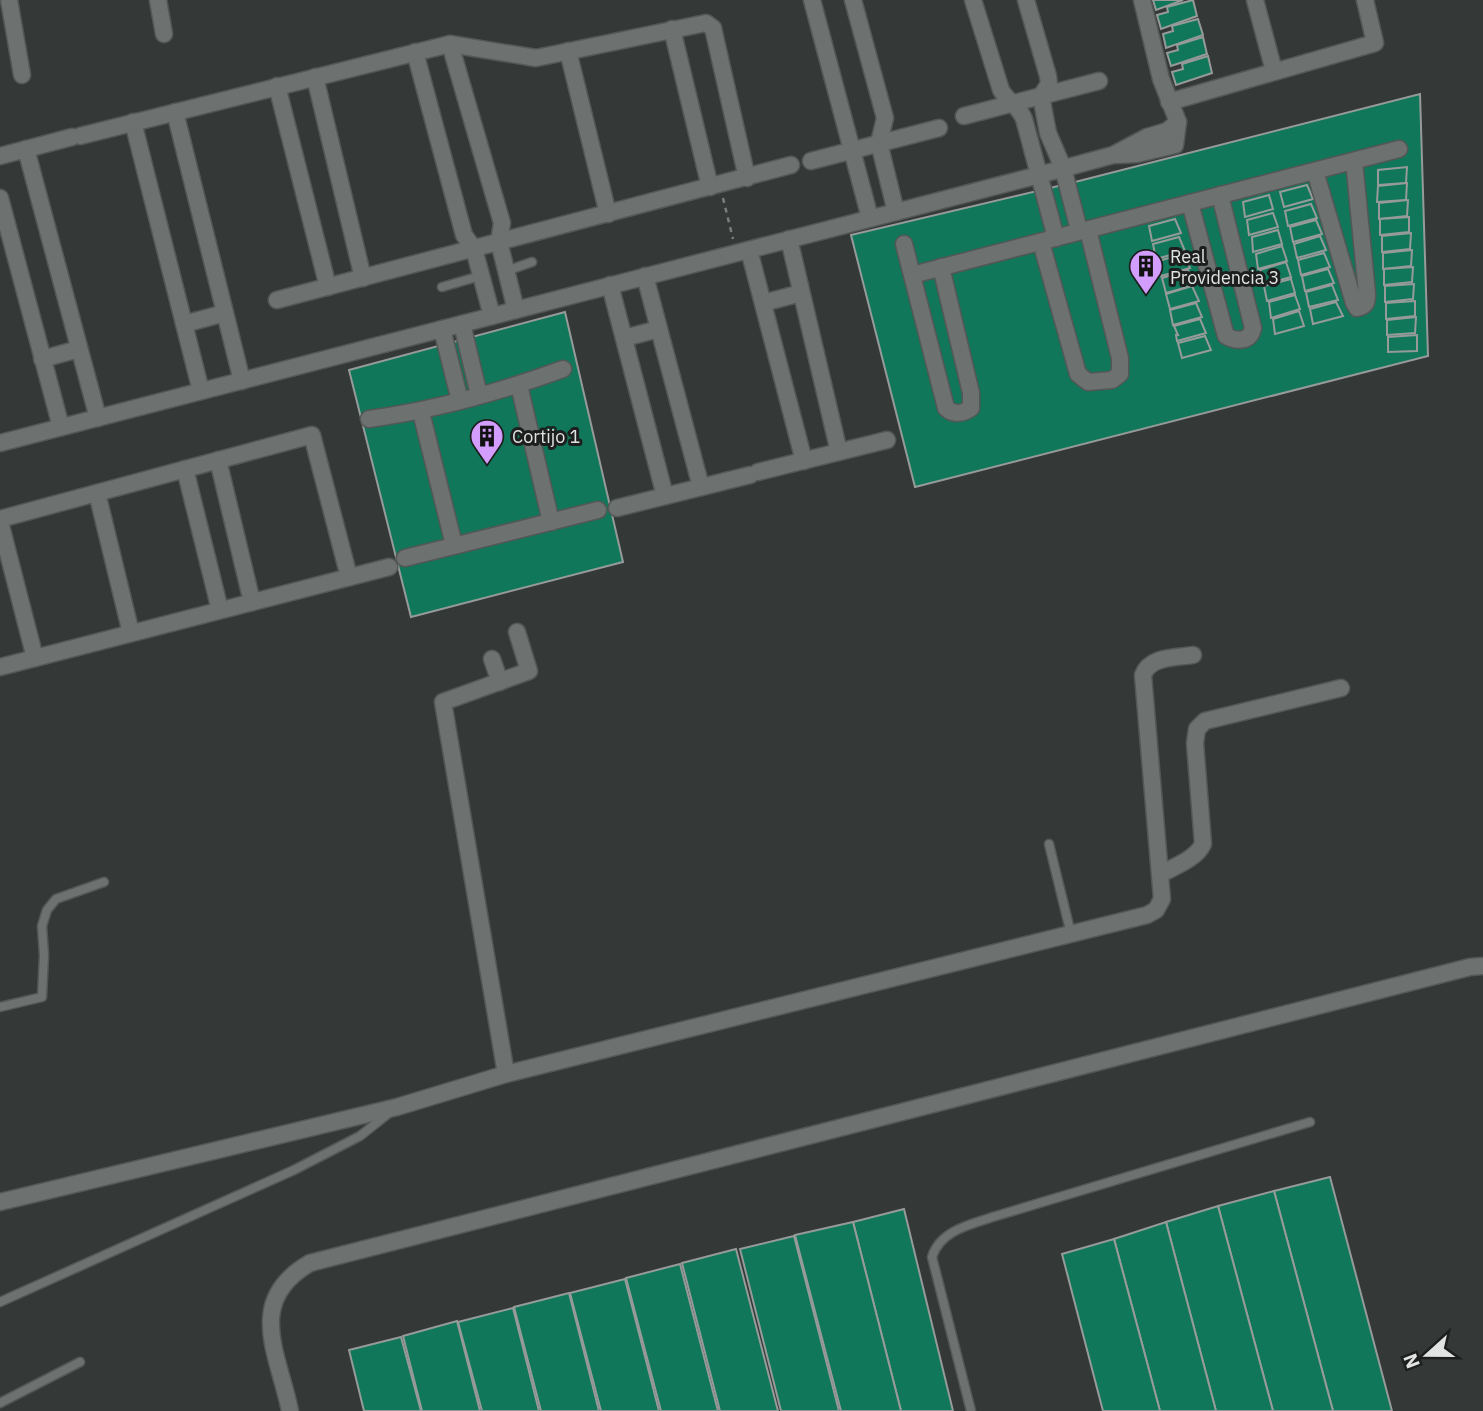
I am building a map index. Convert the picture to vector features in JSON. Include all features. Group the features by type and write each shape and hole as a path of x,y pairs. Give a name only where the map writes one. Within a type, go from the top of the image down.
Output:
{"street":[{"path":"9,0 22,75"},
{"path":"158,0 164,34"},
{"path":"812,0 870,218"},
{"path":"853,0 885,118 879,143 896,212"},
{"path":"972,0 1001,90 1005,97 1020,109 1024,119 1039,175 1049,240 1078,374 1088,382 1100,383 1112,380 1120,374 1120,358 1084,230 1048,132 1041,96 1049,84 1048,76 1026,0"},
{"path":"0,443 1114,155 1147,137 1167,131 1178,122 1161,79 1142,0"},
{"path":"1255,0 1274,71"},
{"path":"1169,102 1375,43 1365,0"},
{"path":"0,156 450,44 536,58 706,23 713,28 747,178"},
{"path":"672,29 715,186"},
{"path":"450,44 502,223 499,242 516,310"},
{"path":"568,51 608,214"},
{"path":"415,52 464,235 474,249 492,316"},
{"path":"314,77 363,278"},
{"path":"964,117 1099,81"},
{"path":"277,86 328,287"},
{"path":"175,112 242,381"},
{"path":"133,122 201,391"},
{"path":"811,161 939,128"},
{"path":"26,149 98,418"},
{"path":"912,275 1399,149"},
{"path":"1315,171 1354,303 1357,308 1363,307 1367,302 1367,293 1354,161"},
{"path":"277,300 791,165"},
{"path":"1190,203 1226,336 1239,341 1247,338 1253,328 1220,195"},
{"path":"0,198 61,428"},
{"path":"789,239 839,452"},
{"path":"904,244 946,408 950,412 966,412 971,408 971,393 941,268"},
{"path":"743,251 763,303 804,461"},
{"path":"645,276 701,487"},
{"path":"610,285 664,496"},
{"path":"763,303 801,293"},
{"path":"184,324 225,313"},
{"path":"462,324 479,395"},
{"path":"442,329 460,401"},
{"path":"624,338 659,329"},
{"path":"43,359 79,349"},
{"path":"369,419 421,412 519,385 563,369"},
{"path":"519,385 551,522"},
{"path":"421,412 454,544"},
{"path":"35,658 0,521 312,435 349,577"},
{"path":"617,508 887,440"},
{"path":"218,460 252,602"},
{"path":"186,469 220,610"},
{"path":"97,493 131,633"},
{"path":"405,558 598,510"},
{"path":"0,667 389,567"},
{"path":"506,1074 443,702 529,671 517,632"},
{"path":"0,1202 397,1107 506,1074 1147,915 1156,910 1162,899 1143,675 1146,667 1155,661 1193,655"},
{"path":"492,659 500,682"},
{"path":"1161,874 1194,856 1203,844 1196,729 1205,722 1340,688"},
{"path":"290,1411 272,1343 270,1317 277,1293 295,1272 310,1263 1456,970 1483,966"}],"lane":[{"path":"506,271 532,262"},
{"path":"442,287 480,276"},
{"path":"1049,844 1071,934"},
{"path":"0,1007 42,997 42,926 47,910 56,899 104,882"},
{"path":"0,1302 293,1170 360,1136 397,1107"},
{"path":"971,1411 932,1257 934,1248 941,1240 959,1227 1310,1122"},
{"path":"0,1403 80,1362"}],"path":[{"path":"715,186 743,251"}],"building":[{"path":"1153,0 1183,0 1156,10"},
{"path":"1193,0 1197,16 1161,29 1157,15 1168,12 1167,7"},
{"path":"1198,19 1203,35 1166,48 1163,34 1173,31 1172,26"},
{"path":"1203,37 1207,54 1171,66 1167,53 1178,50 1177,45"},
{"path":"1208,56 1212,73 1176,85 1172,72 1183,69 1182,64"},
{"name":"Real Providencia 3","path":"1420,94 1428,356 915,487 851,235 1075,182"},
{"path":"1407,167 1406,183 1378,185 1378,170"},
{"path":"1407,183 1406,200 1377,202 1378,186"},
{"path":"1307,185 1313,199 1284,207 1280,192"},
{"path":"1269,195 1273,209 1245,217 1243,202"},
{"path":"1408,200 1407,216 1379,219 1379,203"},
{"path":"1311,204 1317,218 1288,226 1285,211"},
{"path":"1273,213 1278,227 1249,235 1247,220"},
{"path":"1409,217 1409,232 1380,235 1380,219"},
{"path":"1175,219 1181,233 1152,241 1149,226"},
{"path":"1316,220 1322,234 1293,242 1290,227"},
{"path":"1278,230 1282,244 1253,252 1252,237"},
{"path":"1411,233 1410,249 1382,252 1382,236"},
{"path":"1320,236 1326,250 1297,258 1294,244"},
{"path":"1179,237 1185,251 1156,259 1153,244"},
{"path":"1282,246 1287,261 1258,269 1256,254"},
{"path":"1412,250 1411,266 1383,269 1383,253"},
{"path":"1324,253 1330,267 1301,275 1298,260"},
{"path":"1184,254 1190,268 1161,276 1158,261"},
{"path":"1286,262 1291,277 1262,285 1260,270"},
{"path":"1413,267 1412,282 1384,285 1384,269"},
{"path":"1328,269 1334,283 1305,291 1302,276"},
{"path":"1188,270 1195,285 1166,293 1162,278"},
{"path":"1291,279 1295,293 1267,301 1264,286"},
{"path":"1414,284 1413,299 1385,302 1385,286"},
{"path":"1332,285 1338,300 1309,307 1306,292"},
{"path":"1192,286 1199,301 1170,309 1166,294"},
{"path":"1295,295 1300,309 1271,318 1269,302"},
{"path":"1415,301 1415,316 1386,319 1386,303"},
{"path":"1336,302 1343,316 1313,324 1310,309"},
{"path":"1196,303 1202,317 1173,325 1170,310"},
{"path":"1299,311 1304,326 1275,334 1273,319"},
{"name":"Cortijo 1","path":"565,312 623,562 411,617 349,370"},
{"path":"1416,317 1415,333 1387,335 1387,320"},
{"path":"1200,319 1206,333 1177,341 1178,335 1174,326"},
{"path":"1417,335 1417,351 1388,352 1388,337"},
{"path":"1205,336 1211,350 1182,358 1178,343"},
{"path":"1330,1177 1392,1411 1333,1411 1274,1191"},
{"path":"1274,1191 1333,1411 1273,1411 1218,1206"},
{"path":"1218,1206 1273,1411 1216,1411 1166,1222"},
{"path":"904,1209 953,1411 901,1411 853,1222"},
{"path":"853,1222 901,1411 841,1411 795,1235"},
{"path":"1166,1222 1216,1411 1160,1411 1114,1239"},
{"path":"794,1236 839,1411 781,1411 740,1249"},
{"path":"1114,1239 1160,1411 1103,1411 1062,1254"},
{"path":"736,1249 778,1411 720,1411 682,1263"},
{"path":"680,1264 718,1411 661,1411 626,1278"},
{"path":"625,1279 659,1411 601,1411 570,1293"},
{"path":"569,1293 599,1411 541,1411 514,1307"},
{"path":"513,1308 539,1411 482,1411 458,1322"},
{"path":"457,1321 480,1411 422,1411 403,1336"},
{"path":"401,1337 421,1411 364,1411 349,1350"}],"place":[{"name":"Real Providencia 3","path":"1146,296"},
{"name":"Cortijo 1","path":"487,466"}]}
